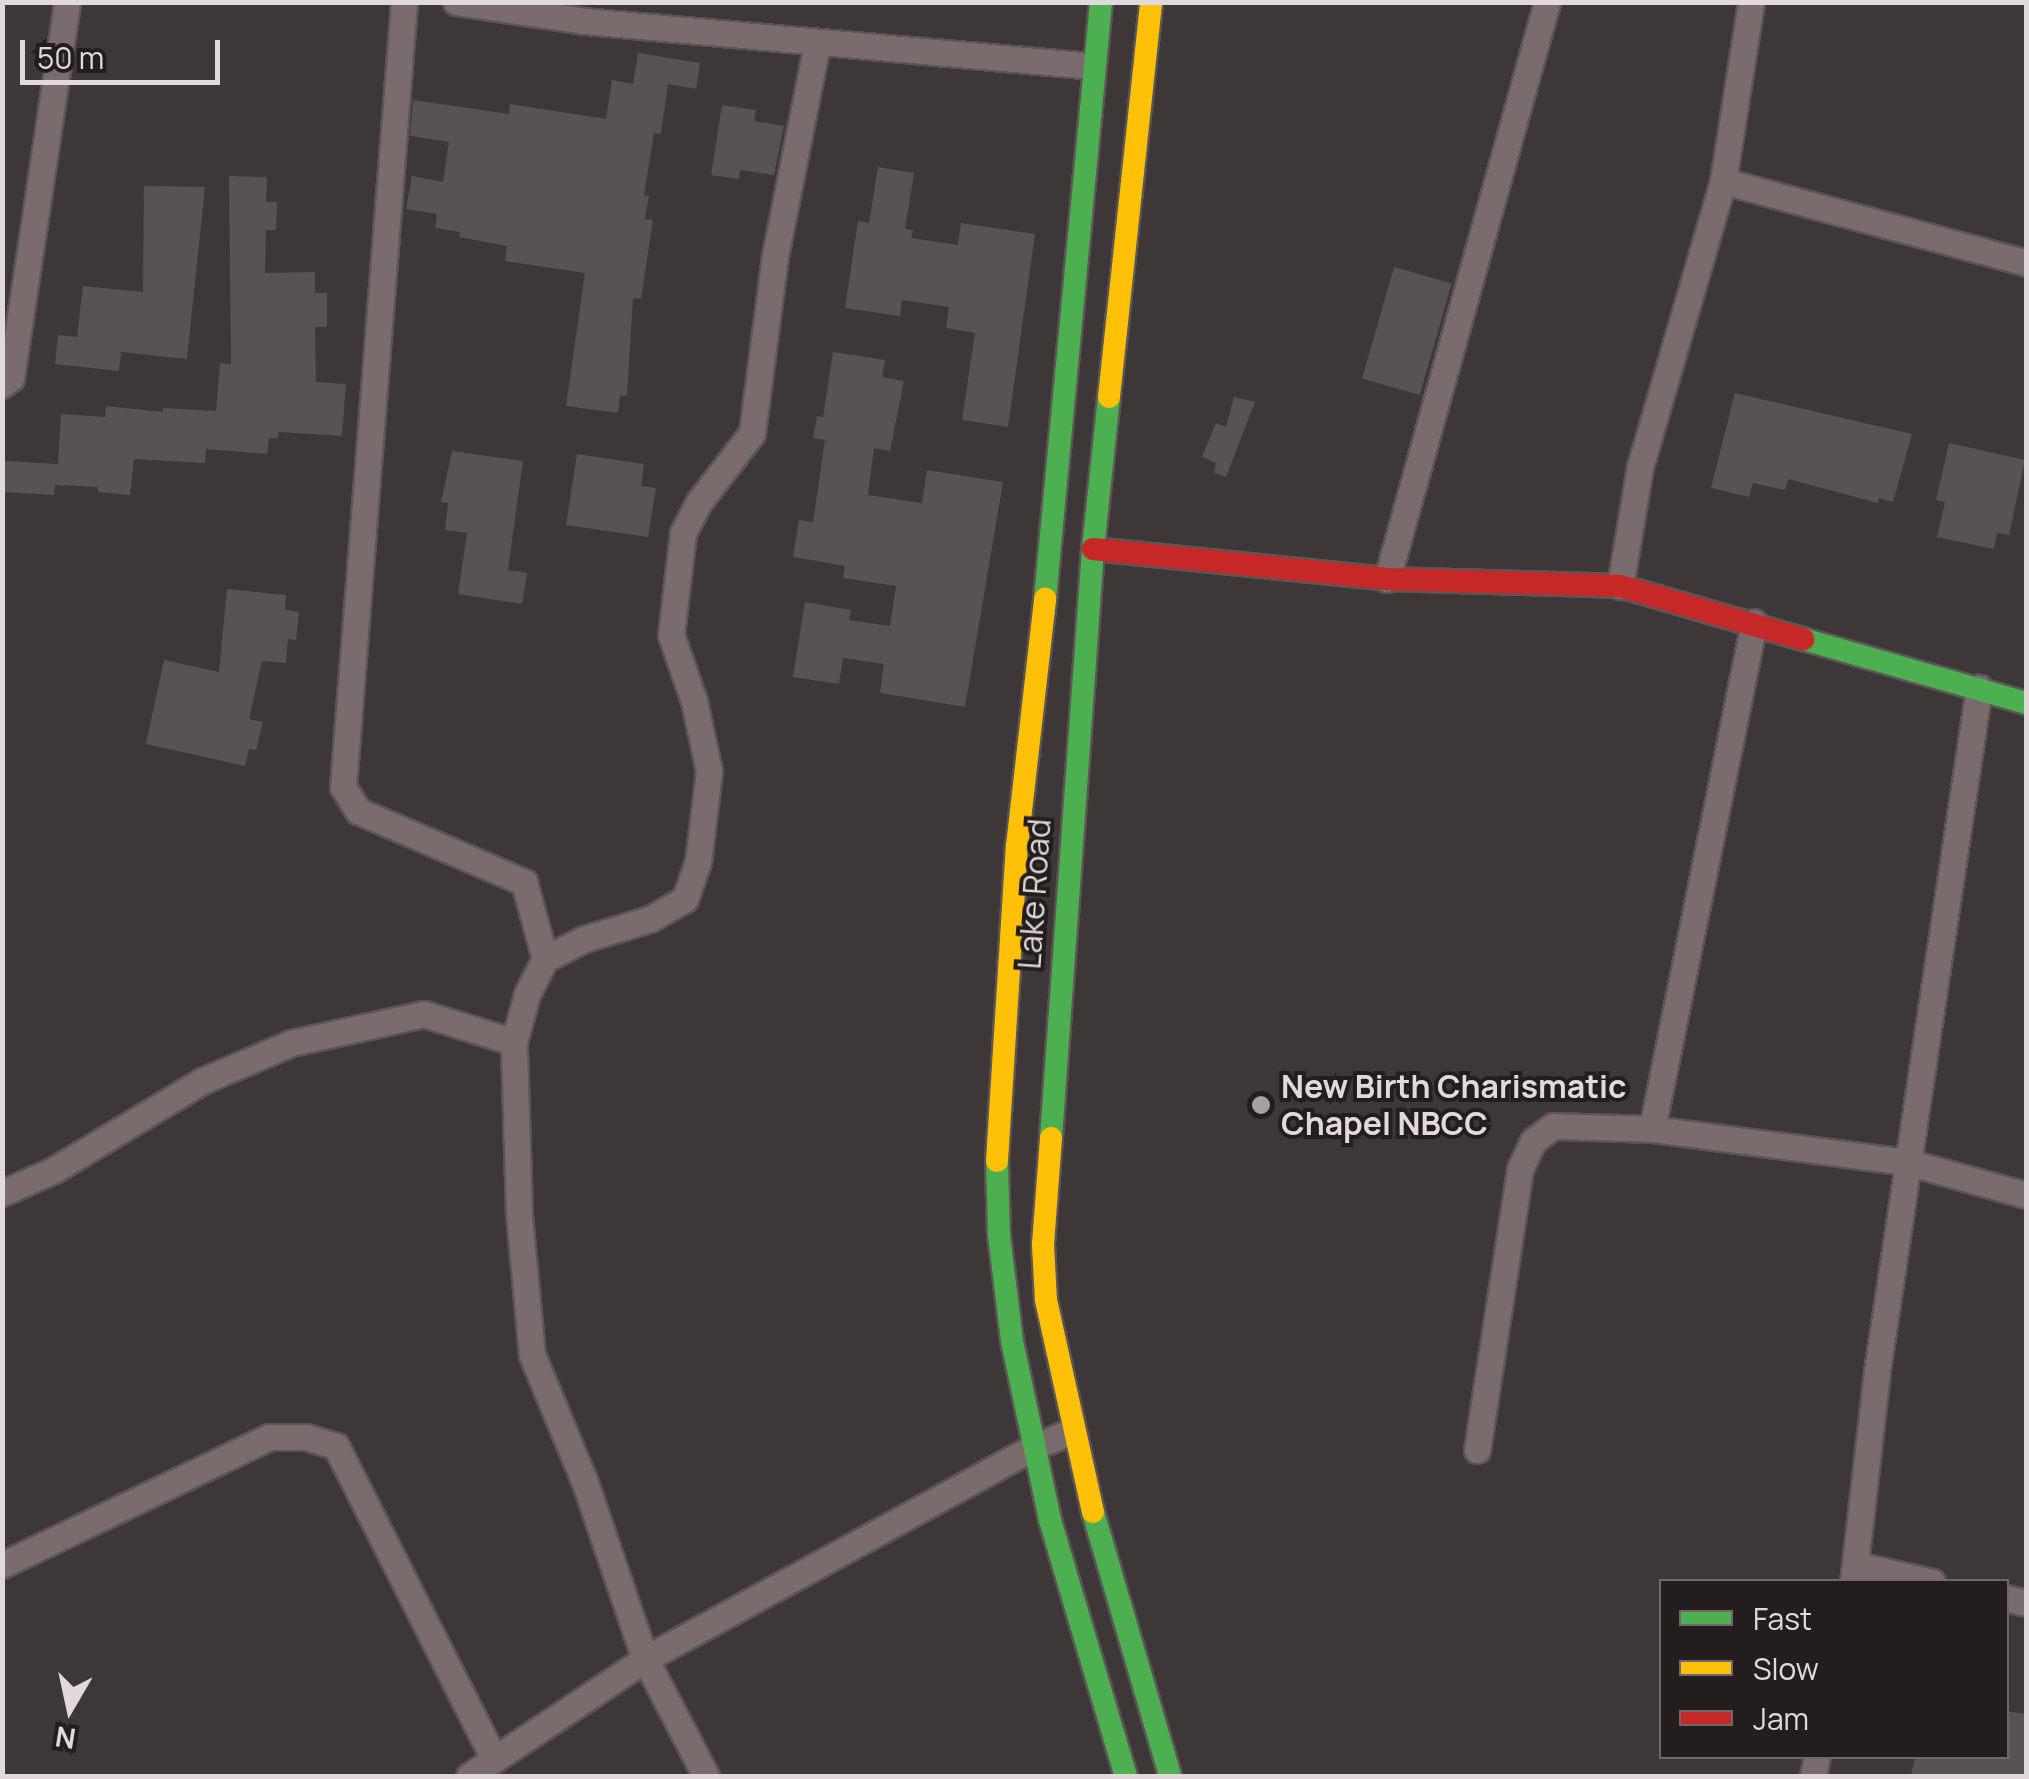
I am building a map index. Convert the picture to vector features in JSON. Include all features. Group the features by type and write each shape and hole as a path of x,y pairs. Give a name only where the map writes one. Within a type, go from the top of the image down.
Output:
{"main road":[{"name":"Lake Road","path":"1101,2 1054,523 1017,846 996,1164 999,1235 1012,1341 1034,1446 1059,1554 1126,1776"},
{"name":"Lake Road","path":"1150,2 1092,549 1043,1245 1046,1300 1072,1430 1103,1556 1170,1776"},
{"path":"1092,549 1387,578 1620,586 2026,704"}],"street":[{"path":"2,385 11,378 67,2"},
{"path":"404,2 343,787 358,811 524,882 545,959"},
{"path":"456,2 584,12 818,44 1094,66"},
{"path":"1387,578 1547,2"},
{"path":"1620,586 1640,468 1723,181 1751,2"},
{"path":"706,1776 645,1659 584,1480 532,1356 519,1215 514,1042 527,994 545,959 584,940 650,918 685,899 698,862 709,771 694,701 670,635 683,533 699,502 752,433 775,256 818,44"},
{"path":"1723,181 2026,263"},
{"path":"1652,1129 1754,622"},
{"path":"1906,1579 1855,1573 1877,1371 1978,688"},
{"path":"2,1193 54,1170 202,1081 291,1043 424,1014 514,1042"},
{"path":"1477,1450 1520,1168 1533,1141 1553,1126 1652,1129 1907,1162 2026,1196"},
{"path":"469,1776 645,1659 1034,1446 1072,1430"},
{"path":"2,1564 269,1437 306,1437 336,1446 493,1757"}],"building":[{"path":"638,53 700,63 696,89 668,84 661,134 654,133 644,195 649,196 645,219 653,220 641,299 633,298 627,396 620,395 618,413 566,406 585,273 505,261 507,246 459,237 460,232 435,228 437,214 406,209 412,176 443,182 449,142 410,136 413,100 509,114 510,104 606,119 612,80 633,84"},
{"path":"722,105 756,110 754,121 784,126 774,175 740,170 739,179 711,175"},
{"path":"878,167 914,173 905,229 913,230 911,238 958,245 961,223 1035,234 1008,427 962,420 975,333 946,328 949,307 902,300 900,316 845,308 858,221 869,223"},
{"path":"229,176 267,177 266,202 277,202 276,230 266,230 265,273 315,272 315,293 327,293 327,327 315,327 316,382 346,384 342,436 278,432 278,438 269,438 267,454 206,449 205,463 134,459 130,495 98,492 98,487 55,485 54,495 2,492 4,461 58,464 61,414 105,417 106,406 163,412 163,408 216,411 220,363 231,364"},
{"path":"144,186 205,187 187,359 121,352 119,371 55,364 58,335 77,337 83,286 143,292"},
{"path":"1394,267 1452,284 1420,395 1362,379"},
{"path":"833,352 885,360 882,377 904,381 890,451 874,448 868,495 922,503 927,470 1003,482 965,707 880,693 884,664 843,658 839,684 793,677 805,602 851,610 849,620 890,626 896,586 843,578 845,566 793,557 799,520 813,522 825,440 813,438 817,416 823,417"},
{"path":"1735,393 1912,434 1893,502 1879,498 1878,503 1788,479 1785,490 1753,483 1749,497 1711,488"},
{"path":"1234,397 1255,402 1226,477 1214,473 1216,463 1202,457 1216,423 1226,427"},
{"path":"1949,443 2025,460 2009,535 1997,533 1994,549 1937,537 1945,502 1936,500"},
{"path":"452,451 523,461 508,570 527,573 522,604 458,594 467,533 445,530 448,503 441,502"},
{"path":"577,454 644,464 641,486 656,488 648,537 566,525"},
{"path":"227,589 286,595 285,610 299,612 296,640 288,639 286,663 262,661 249,719 263,722 256,750 249,749 245,766 146,744 164,660 219,672"},
{"path":"2009,1711 2026,1714 2026,1776 1911,1776 1914,1759 2009,1759"}],"traffic: fast":[{"path":"1045,599 1101,2"},
{"path":"1051,1138 1093,549 1109,397"},
{"path":"1803,639 2026,703"},
{"path":"997,1161 999,1235 1012,1341 1050,1520 1126,1776"},
{"path":"1093,1512 1170,1776"}],"traffic: slow":[{"path":"1109,397 1151,2"},
{"path":"997,1161 1017,846 1045,599"},
{"path":"1051,1138 1043,1245 1046,1300 1093,1512"}],"traffic: jam":[{"path":"1093,549 1387,579 1620,586 1803,639"}],"place":[{"name":"New Birth Charismatic Chapel NBCC","path":"1261,1105"}]}
